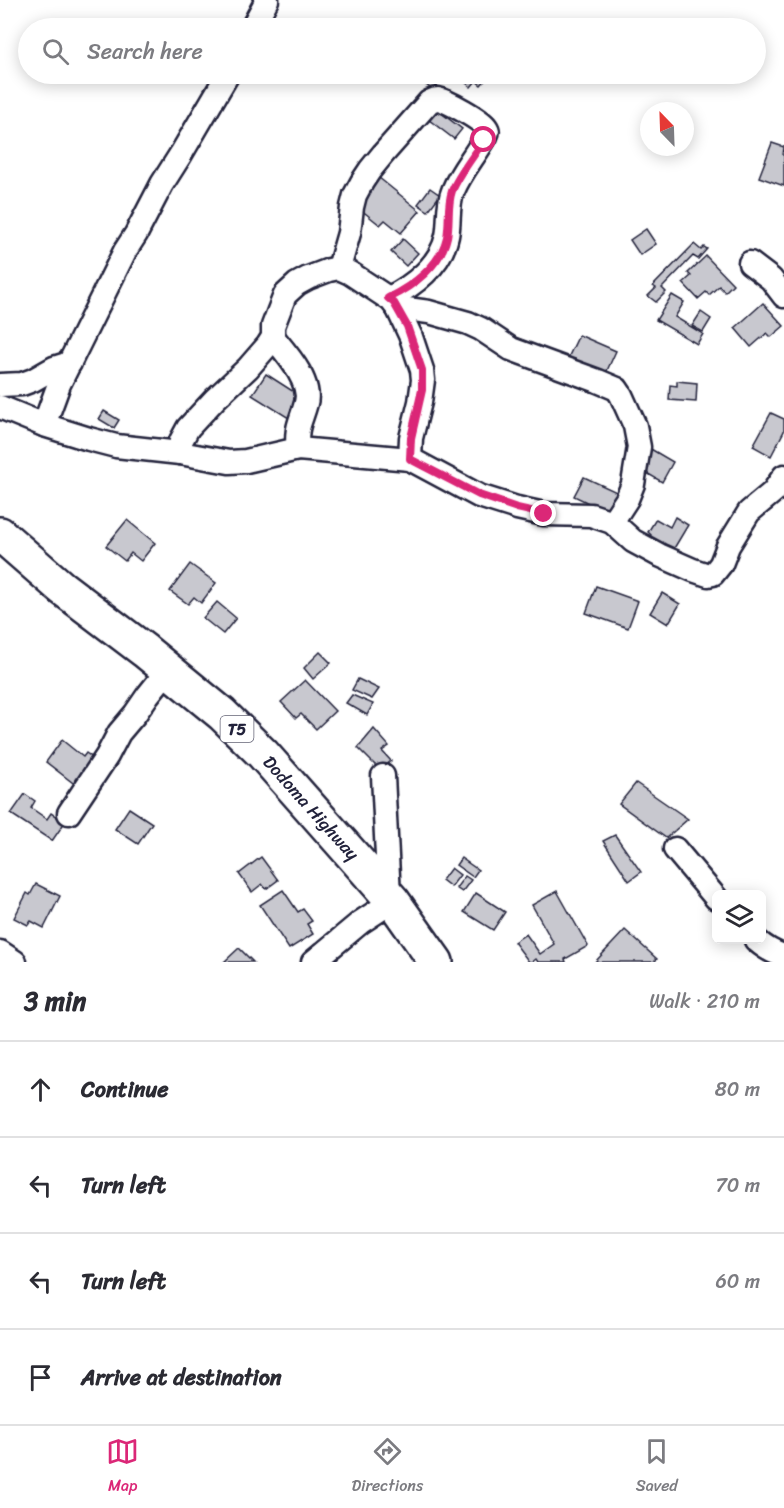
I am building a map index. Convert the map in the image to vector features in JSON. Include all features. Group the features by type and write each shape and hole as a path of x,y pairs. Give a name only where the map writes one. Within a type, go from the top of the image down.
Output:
{"highway":[{"name":"Dodoma Highway","path":"2,540 222,714 263,754 391,899 436,962"}],"street":[{"path":"257,18 267,0"},
{"path":"44,424 59,384 125,251 222,84"},
{"path":"339,268 349,233 355,195 370,170 429,102 438,99 478,120 488,130 451,194 447,236 441,252 429,270 405,289 393,304"},
{"path":"750,263 771,279 784,296"},
{"path":"180,453 181,441 188,428 262,352 273,336 273,326 285,295 308,278 339,268 350,273 393,304 468,323 511,349 617,389 635,426 639,447 630,492 612,522"},
{"path":"393,304 407,326 422,370 423,380 411,438 410,459"},
{"path":"273,336 293,364 307,391 306,403 298,427 298,449"},
{"path":"0,385 22,384 70,363"},
{"path":"0,408 116,446 180,453 229,462 246,461 298,449 410,459 479,495 517,508 544,514 591,515 612,522 633,541 693,570 710,575 721,564 728,546 749,512 773,492 784,476"},
{"path":"69,813 119,733 168,670"},
{"path":"313,962 391,899 382,776"},
{"path":"675,849 712,892"},
{"path":"761,944 784,956"},
{"path":"0,952 15,962"}],"building":[{"path":"425,84 438,84 433,90"},
{"path":"432,106 462,129 454,139 424,116"},
{"path":"772,143 784,147 784,186 759,177"},
{"path":"378,177 420,211 401,233 385,220 380,225 355,205"},
{"path":"430,188 440,195 428,211 418,204"},
{"path":"646,229 656,244 640,255 630,240"},
{"path":"403,239 418,253 406,266 391,252"},
{"path":"694,244 701,250 704,247 707,249 698,259 693,256 662,288 666,292 656,302 648,296 656,288 653,286"},
{"path":"706,256 733,284 725,292 719,286 709,295 706,292 698,299 683,283 691,276 688,273"},
{"path":"672,295 684,302 675,317 703,334 697,344 656,320"},
{"path":"763,303 784,326 771,337 767,333 751,347 735,328"},
{"path":"701,312 711,319 703,332 692,326"},
{"path":"579,335 616,351 605,375 568,358"},
{"path":"266,374 305,399 292,420 252,395"},
{"path":"677,381 697,383 696,402 669,400 670,385 677,386"},
{"path":"104,411 119,420 114,428 99,419"},
{"path":"771,413 784,419 784,431 771,456 753,446"},
{"path":"649,448 673,462 662,482 638,468"},
{"path":"584,477 621,494 612,514 574,496"},
{"path":"675,517 688,525 673,550 647,542 651,535 648,532 656,519 670,527"},
{"path":"127,520 155,543 141,561 131,553 125,561 106,546"},
{"path":"190,564 216,583 201,603 194,597 188,604 170,591"},
{"path":"596,586 638,601 628,628 586,613"},
{"path":"662,593 680,604 668,624 650,613"},
{"path":"217,602 236,618 223,634 203,618"},
{"path":"320,652 331,663 313,679 304,668"},
{"path":"358,679 379,689 372,699 352,690"},
{"path":"305,680 335,711 316,729 301,714 296,718 281,702"},
{"path":"352,695 373,704 367,715 346,703"},
{"path":"374,729 389,746 382,751 391,761 380,770 358,748"},
{"path":"62,740 83,757 86,753 97,761 77,786 46,762"},
{"path":"636,783 688,819 666,838 619,804"},
{"path":"25,794 35,801 31,808 47,819 51,813 65,822 52,841 11,814"},
{"path":"129,808 152,823 138,844 115,829"},
{"path":"615,835 641,872 629,881 603,841"},
{"path":"261,857 278,880 266,889 262,884 252,892 239,874"},
{"path":"461,858 478,870 473,877 456,865"},
{"path":"451,868 460,875 451,887 442,880"},
{"path":"465,876 471,880 462,892 456,888"},
{"path":"36,884 60,896 44,928 31,921 28,925 14,918 27,893 30,895"},
{"path":"283,890 298,912 303,909 312,921 307,924 313,934 289,949 260,905"},
{"path":"557,891 588,946 565,959 566,962 538,962 536,959 529,962 514,942 526,934 540,954 554,944 532,905"},
{"path":"476,893 505,912 493,930 464,912"},
{"path":"625,930 657,959 654,962 595,962"},
{"path":"239,948 253,962 224,962"}],"route":[{"path":"484,140 451,194 447,236 441,252 429,270 405,289 388,298 394,303 407,326 422,370 422,390 411,438 410,459 479,495 517,508 544,514"}]}
